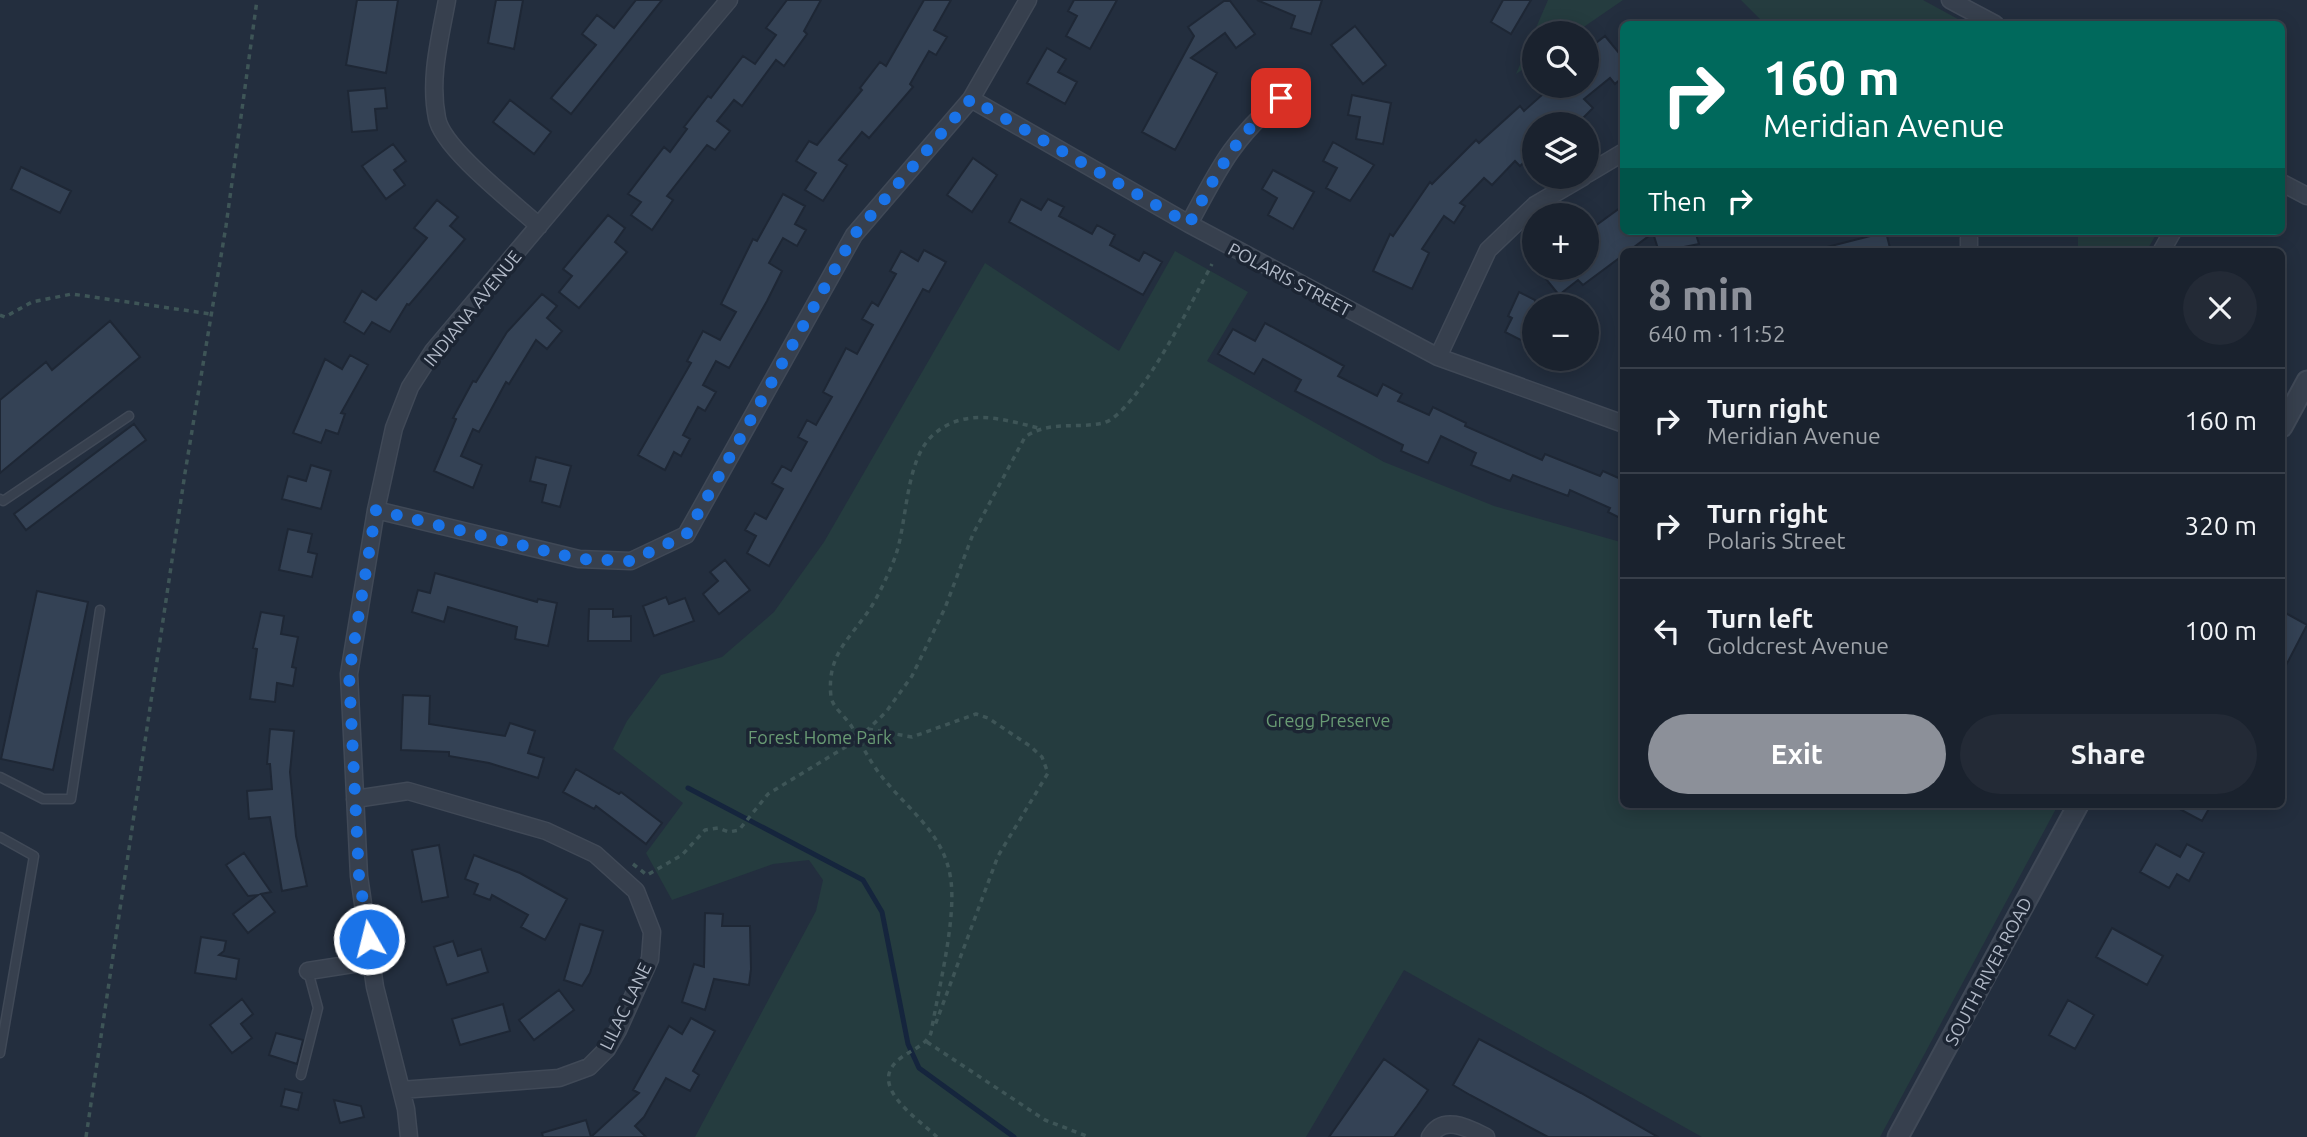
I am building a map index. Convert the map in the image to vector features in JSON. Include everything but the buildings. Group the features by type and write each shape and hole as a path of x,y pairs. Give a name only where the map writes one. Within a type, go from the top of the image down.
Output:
{"street":[{"path":"447,0 434,69 437,120 461,155 540,226"},
{"name":"INDIANA AVENUE","path":"409,1137 372,961 359,876 349,674 376,510 394,428 410,387 433,351 729,0"},
{"path":"376,510 579,559 631,561 686,535 854,235 971,99 1028,0"},
{"path":"1950,0 1989,21"},
{"path":"1189,224 1230,149 1250,124 1281,98"},
{"name":"POLARIS STREET","path":"971,99 1189,224 1438,357 1620,423"},
{"path":"1599,167 1620,154"},
{"path":"2285,185 2307,196"},
{"path":"1438,357 1488,250 1535,205 1562,189"},
{"path":"2285,421 2307,381"},
{"name":"LILAC LANE","path":"355,799 408,791 546,831 596,854 636,891 652,932 650,959 618,1030 607,1049 589,1068 559,1079 401,1090"},
{"name":"SOUTH RIVER ROAD","path":"1898,1137 2076,808"},
{"path":"308,971 372,961"},
{"path":"1430,1137 1433,1131 1449,1124 1462,1125 1486,1137"}],"lane":[{"path":"0,499 3,500 129,416"},
{"path":"0,776 43,799 71,799 100,610"},
{"path":"0,837 34,856 0,1053"},
{"path":"301,1075 318,1008 308,971"}],"path":[{"path":"86,1137 257,0"},
{"path":"931,1033 949,920 951,882 945,856 934,833 880,774 831,700 831,672 838,650 873,604 888,574 900,544 919,455 931,436 946,426 969,418 992,416 1038,428 1104,423 1120,415 1161,356 1212,264"},
{"path":"0,315 5,317 32,302 72,294 211,314"},
{"path":"626,859 647,875 682,855 705,830 739,830 768,794 857,740 886,712 912,676 945,608 973,534 1025,437 1038,428"},
{"path":"868,729 912,737 976,714 988,718 1030,746 1042,757 1048,773 998,856 947,998 927,1042 891,1066 887,1079 889,1092 937,1137"},
{"path":"927,1042 1045,1120 1089,1137"}],"green space":[{"path":"1548,0 1623,0 1592,21 1539,21"},
{"path":"1741,0 1923,0 1962,21 1762,21"},
{"path":"2078,235 2156,235 2148,248 2078,247"},
{"name":"Gregg Preserve","path":"1175,251 1248,292 1207,361 1384,462 1494,506 1620,542 1620,808 2056,808 1880,1137 1702,1137 1404,970 1306,1137 695,1137 816,911 823,880 809,860 773,864 672,900 646,853 683,803 613,749 627,721 661,675 722,657 774,612 824,542 985,263 1119,351"}],"waterway":[{"path":"688,788 863,880 882,912 908,1044 919,1068 1014,1137"}],"route":[{"path":"369,939 359,876 349,674 376,510 579,559 631,561 686,535 854,235 971,99 1189,224 1230,149 1250,124 1281,98"}],"park label":[{"name":"Forest Home Park","path":"820,737"}]}
